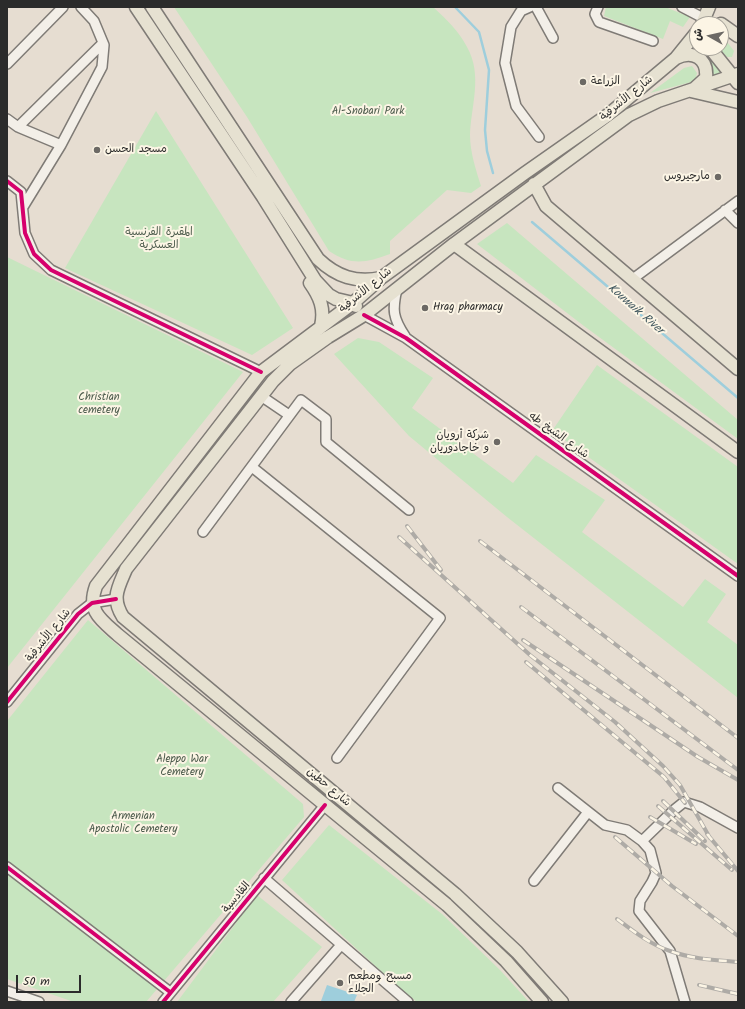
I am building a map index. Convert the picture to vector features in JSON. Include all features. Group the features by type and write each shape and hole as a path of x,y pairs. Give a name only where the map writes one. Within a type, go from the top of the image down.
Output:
{"main road":[{"path":"136,7 292,242 315,280 336,299 353,303 364,315"},
{"path":"152,7 318,260 327,267 347,278 370,280 381,278"},
{"path":"729,30 738,36"},
{"name":"شارع الأشرفية","path":"92,603 92,596 96,586 261,372 353,303 381,278 525,173 608,115 676,58 689,42"},
{"path":"676,58 684,55 694,56 703,62 706,78 691,91"},
{"path":"717,56 736,77"},
{"name":"شارع الأشرفية","path":"116,599 118,588 126,569 261,396 290,364 328,337 364,315 454,244 628,115 658,101 736,77"},
{"path":"691,91 738,102"},
{"path":"534,184 546,206 634,278 738,369"},
{"path":"292,242 299,264 320,300 323,317 321,326"},
{"path":"454,244 738,452"},
{"name":"شارع حطين","path":"116,599 123,617 455,894 517,952 562,1002"},
{"name":"شارع حطين","path":"92,603 97,614 118,635 447,905 506,961 542,1002"}],"street":[{"path":"7,64 63,7"},
{"path":"23,207 61,146 102,67 104,44 102,44 94,21 81,7"},
{"path":"530,7 521,11 512,28 506,63 516,106 539,137"},
{"path":"536,7 552,38"},
{"path":"598,7 595,14 599,22 653,41"},
{"path":"682,7 696,16"},
{"path":"18,127 102,44"},
{"path":"7,119 18,127 61,146"},
{"path":"7,181 20,192 25,233 34,254 51,270 261,372"},
{"path":"634,278 738,201"},
{"path":"725,210 738,224"},
{"path":"397,288 393,305 394,314 398,325 406,338"},
{"name":"شارع الشيخ طه","path":"364,315 406,338 738,576"},
{"path":"261,396 289,415"},
{"path":"203,532 301,400 326,419 326,442 409,510"},
{"path":"252,467 440,618 337,758"},
{"path":"92,603 116,599"},
{"name":"شارع الأشرفية","path":"7,702 78,614 92,603"},
{"path":"558,788 605,825 627,830 642,841 653,856 656,873 640,900 639,911 670,951 684,1002"},
{"path":"642,841 684,802 700,807 738,828"},
{"name":"القادسية","path":"163,1002 325,805"},
{"path":"534,881 588,812"},
{"path":"7,867 170,992"},
{"path":"264,878 408,1002"},
{"path":"291,1002 341,945"},
{"path":"7,991 39,1002"}],"green space":[{"name":"Al-Snobari Park","path":"174,7 433,7 456,30 464,41 472,58 475,91 470,141 481,186 471,193 447,190 390,241 390,254 359,262 337,256 329,251 247,117"},
{"path":"606,7 665,7 689,17 689,18 683,27 670,21 663,39 604,16"},
{"path":"729,44 734,51 732,57 726,56 729,56"},
{"path":"705,56 710,56 723,72 713,76 708,58"},
{"path":"692,66 697,73 695,81 650,93 684,68"},
{"name":"المقبرة الفرنسية العسكرية","path":"156,111 293,328 252,355 65,268"},
{"path":"507,223 738,420 738,439 584,326 477,244"},
{"name":"Christian cemetery","path":"7,257 243,372 7,668"},
{"path":"358,338 379,342 433,378 412,408 513,483 536,455 605,500 582,532 683,607 705,579 726,594 707,622 738,645 738,698 507,517 409,436 334,354"},
{"path":"597,365 738,467 738,564 552,431"},
{"name":"Armenian Apostolic Cemetery","path":"88,620 303,804 304,817 146,1002 74,1002 7,979 7,721"},
{"path":"329,825 442,914 500,970 529,1002 417,1002 398,987 282,880"},
{"path":"257,895 322,947 273,1002 177,1002"}],"water":[{"path":"327,985 357,995 354,1002 321,1001"}],"waterway":[{"name":"Kouwaik River","path":"455,7 479,32 489,70 485,130 487,151 493,173"},
{"name":"Kouwaik River","path":"532,222 738,398"}],"railway":[{"path":"407,526 441,570"},
{"path":"399,537 530,655 615,722 663,766 680,785 710,838"},
{"path":"480,541 738,738"},
{"path":"521,607 738,770"},
{"path":"523,640 698,757 738,780"},
{"path":"526,662 664,777 685,803"},
{"path":"663,801 705,841"},
{"path":"658,806 732,870"},
{"path":"650,817 696,844"},
{"path":"707,834 738,871"},
{"path":"615,837 672,886 738,936"},
{"path":"617,919 649,941 678,954 712,960 738,962"},
{"path":"699,985 738,994"}],"cycle path":[{"path":"7,181 21,192 25,233 34,254 51,270 261,372"},
{"path":"364,315 406,338 738,576"},
{"path":"7,702 78,614 92,603 116,599"},
{"path":"163,1002 325,805"},
{"path":"7,867 170,992"}],"place":[{"name":"الزراعة","path":"583,82"},
{"name":"مسجد الحسن","path":"97,150"},
{"name":"مارجيروس","path":"718,177"},
{"name":"Hrag pharmacy","path":"425,308"},
{"name":"شركة أرويان و خاجادوريان","path":"497,442"},
{"name":"مسبح ومطعم الجلاء","path":"340,983"}],"park label":[{"name":"Aleppo War Cemetery","path":"182,766"}]}
